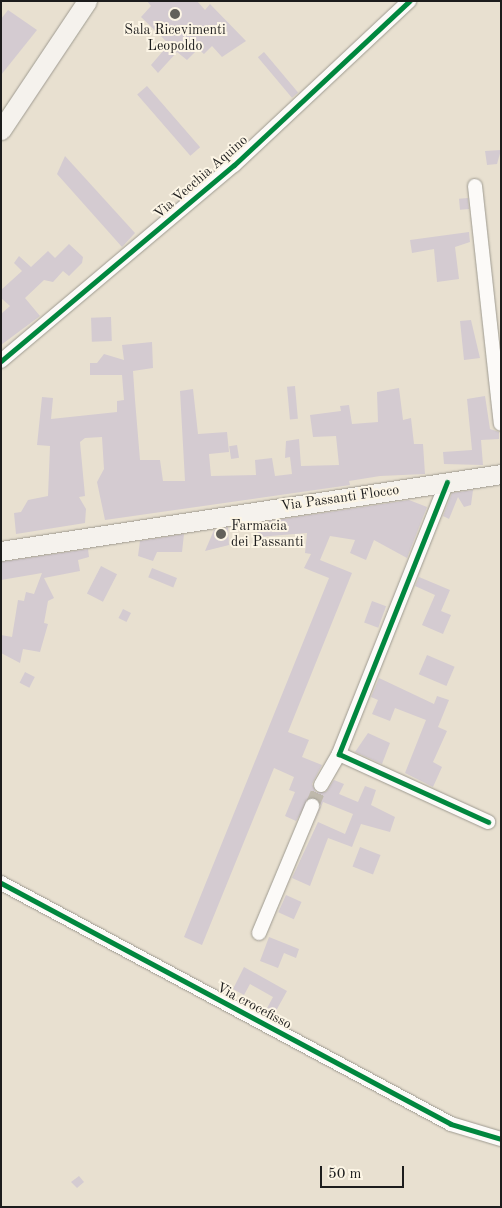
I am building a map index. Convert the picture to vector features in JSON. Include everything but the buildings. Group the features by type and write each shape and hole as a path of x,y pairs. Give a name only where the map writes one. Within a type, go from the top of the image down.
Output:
{"main road":[{"path":"1,130 87,1"},
{"name":"Via Passanti Flocco","path":"1,551 501,474"}],"street":[{"name":"Via Vecchia Aquino","path":"1,361 234,165 409,1"},
{"path":"475,186 501,424"},
{"path":"321,785 339,754 447,482"},
{"path":"339,754 488,822"},
{"path":"260,933 312,806"},
{"name":"Via crocefisso","path":"1,883 451,1124 501,1139"}],"tunnel":[{"path":"312,806 321,785"}],"cycle path":[{"path":"1,361 234,165 409,1"},
{"path":"447,482 339,754 488,822"},
{"path":"1,883 451,1124 501,1139"}],"place":[{"name":"Sala Ricevimenti Leopoldo","path":"175,14"},
{"name":"Farmacia dei Passanti","path":"221,534"}]}
